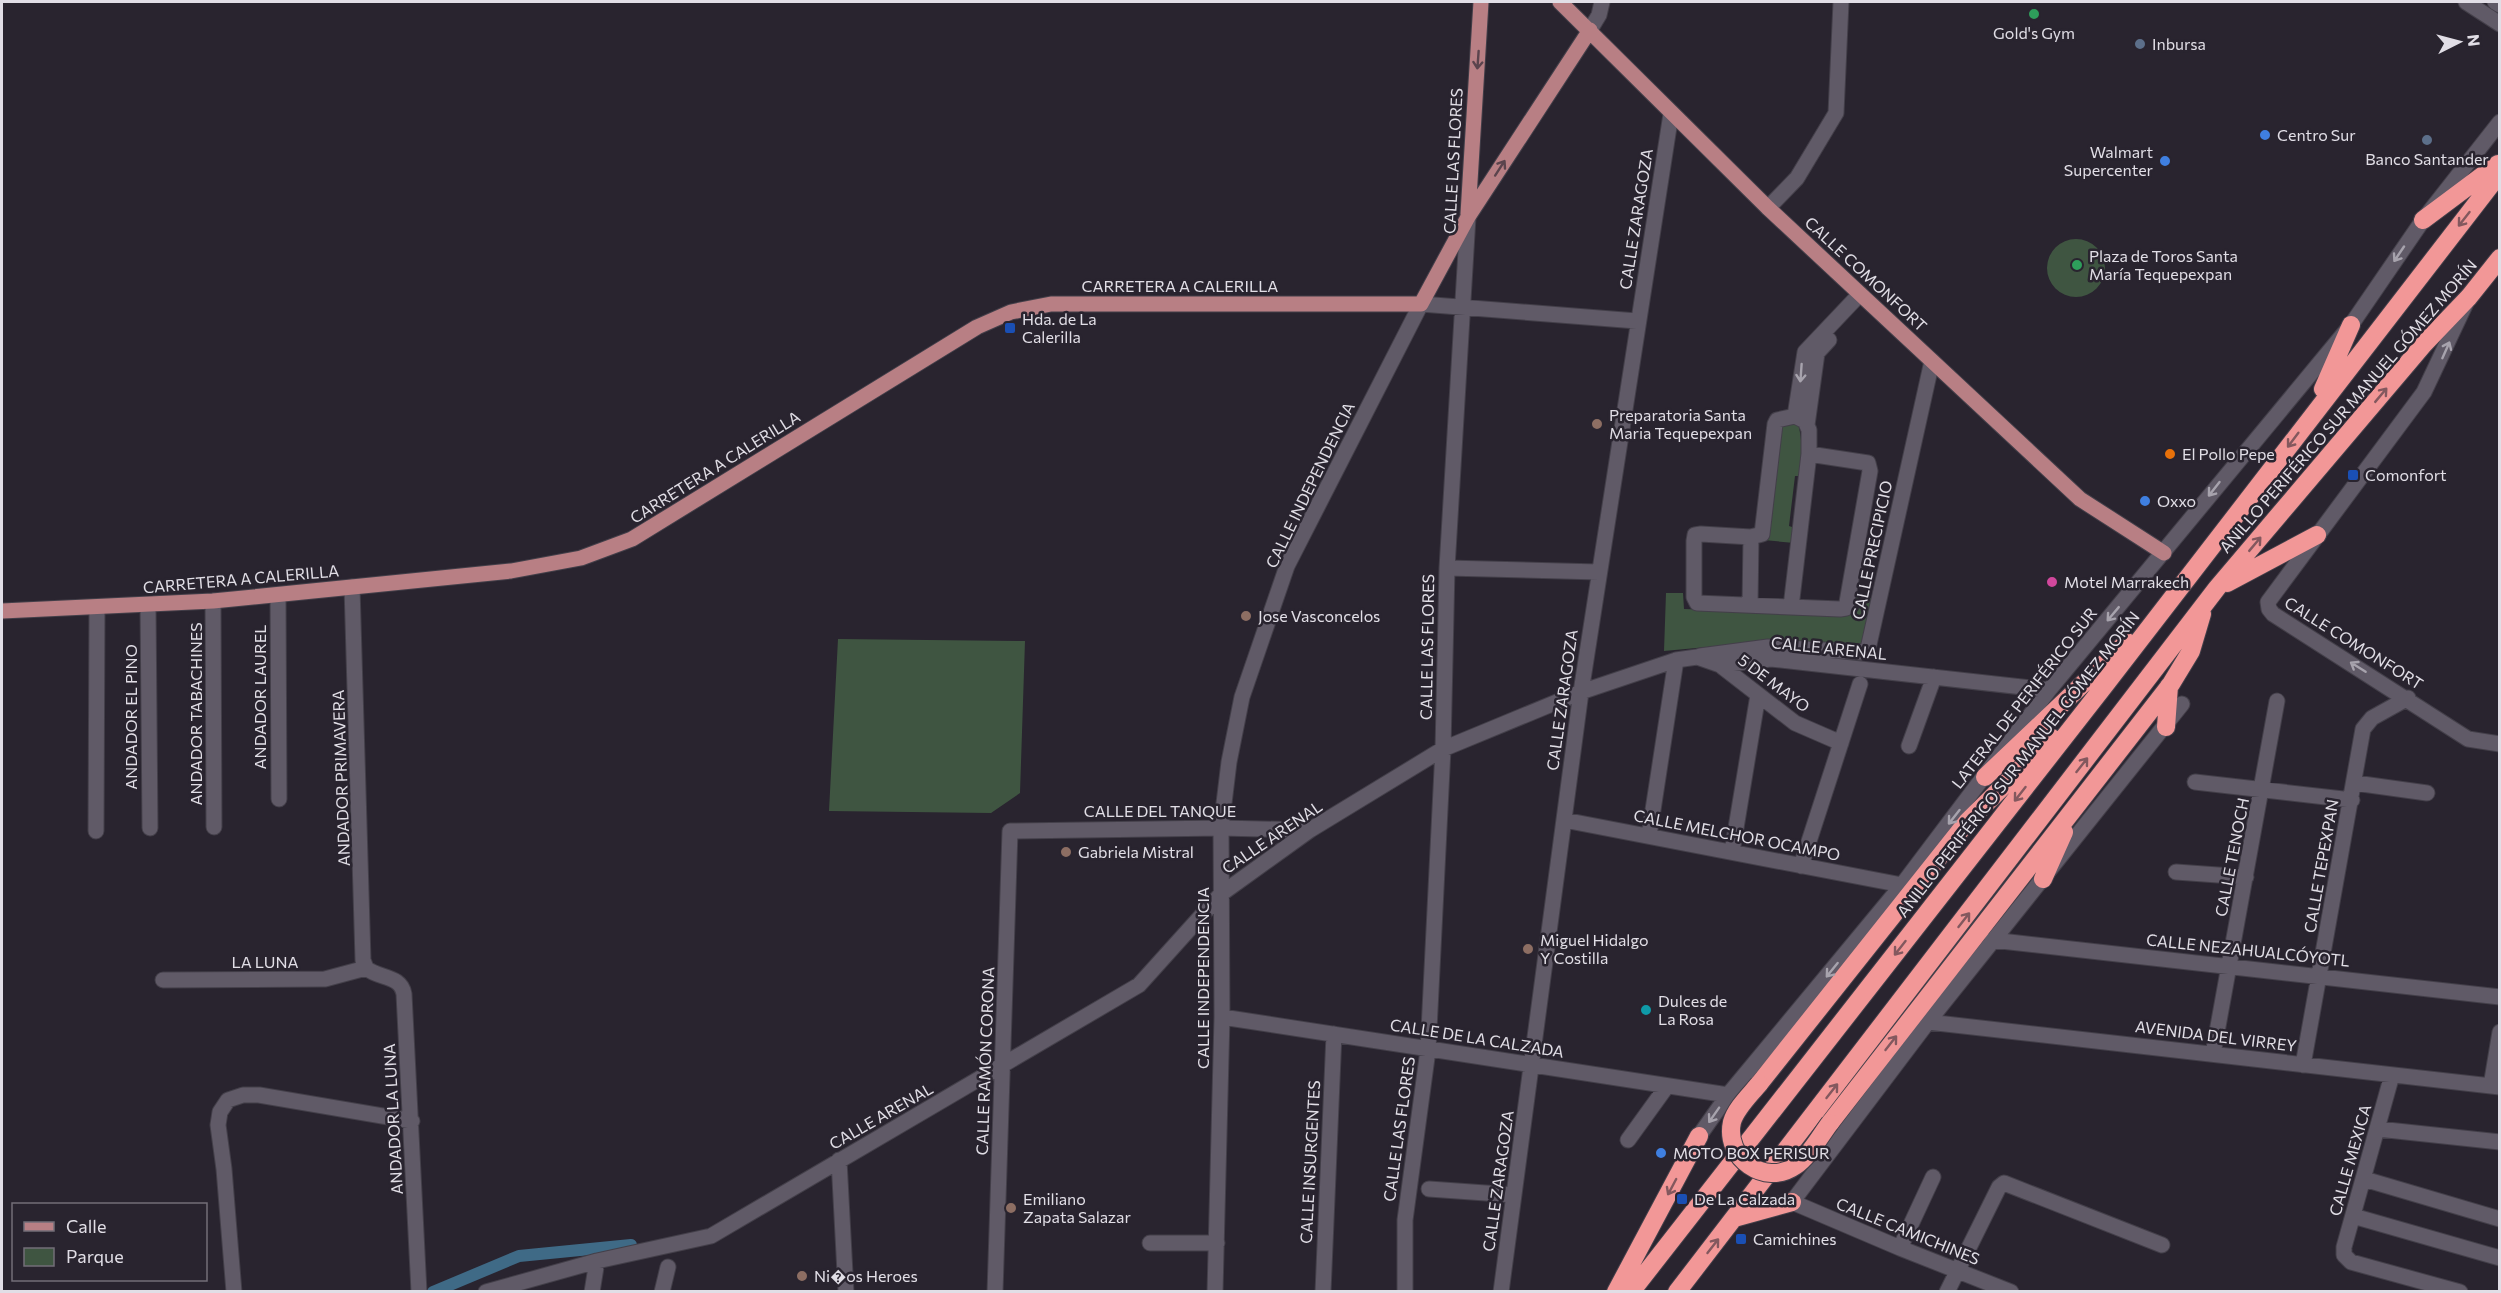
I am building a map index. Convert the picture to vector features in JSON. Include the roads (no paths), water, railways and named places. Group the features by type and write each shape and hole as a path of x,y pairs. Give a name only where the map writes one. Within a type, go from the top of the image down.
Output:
{"highway":[{"path":"2423,220 2499,163"},
{"name":"ANILLO PERIFÉRICO SUR MANUEL GÓMEZ MORÍN","path":"1632,1292 2168,604 2499,173"},
{"name":"ANILLO PERIFÉRICO SUR MANUEL GÓMEZ MORÍN","path":"1677,1292 2217,588 2424,344 2469,297 2499,258"},
{"path":"2311,416 2351,325"},
{"path":"2217,588 2317,536"},
{"path":"1985,777 2168,604"},
{"path":"2105,685 1967,822 1735,1114 1732,1142 1738,1155 1753,1168 1773,1173 1792,1168 1830,1123 2169,686 2191,651 2203,607"},
{"path":"2166,727 2169,686"},
{"path":"2043,879 2074,808"},
{"path":"1616,1292 1700,1136"},
{"path":"1734,1218 1792,1202"}],"main road":[{"name":"CALLE LAS FLORES","path":"1468,217 1481,2"},
{"name":"CALLE COMONFORT","path":"1560,2 1768,208 2080,499 2164,553"},
{"name":"CALLE INDEPENDENCIA","path":"1421,304 1468,217 1590,30"},
{"name":"CARRETERA A CALERILLA","path":"2,611 97,609 213,601 511,571 581,558 632,539 978,327 1011,312 1051,304 1421,304"}],"street":[{"name":"CALLE INDEPENDENCIA","path":"1590,30 1599,15 1602,2"},
{"path":"1768,208 1797,178 1836,114 1841,2"},
{"path":"2466,2 2499,24"},
{"path":"2495,2 2499,5"},
{"name":"CALLE ZARAGOZA","path":"1501,1292 1581,692 1671,114"},
{"name":"LATERAL DE PERIFÉRICO SUR","path":"1700,1136 1728,1095 1902,885 2049,690 2164,553 2237,459 2351,325 2423,220 2499,122"},
{"name":"CALLE LAS FLORES","path":"1405,1292 1405,1220 1428,1050 1443,749 1447,568 1468,217"},
{"path":"1802,420 1817,353 1843,326 1863,297"},
{"path":"1791,607 1809,454 1802,420 1805,352 1863,297"},
{"path":"2317,536 2391,440 2424,392 2469,297"},
{"name":"CALLE INDEPENDENCIA","path":"1215,1292 1222,1017 1221,828 1229,762 1242,697 1287,566 1421,304"},
{"path":"1421,304 1637,321"},
{"name":"CALLE PRECIPICIO","path":"1697,657 1768,647 1860,652 1868,649 1932,361"},
{"path":"1802,420 1781,418 1775,424 1762,533 1751,537 1701,534 1695,536 1695,602 1846,608 1870,465 1866,462 1809,454"},
{"name":"CALLE COMONFORT","path":"2317,536 2268,602 2268,609 2468,739 2499,744"},
{"path":"1750,605 1751,537"},
{"path":"1447,568 1599,573"},
{"name":"ANDADOR PRIMAVERA","path":"352,587 363,960 366,968"},
{"name":"ANDADOR LAUREL","path":"278,595 279,799"},
{"name":"ANDADOR TABACHINES","path":"213,601 214,827"},
{"name":"ANDADOR EL PINO","path":"148,606 150,828"},
{"path":"96,831 97,609"},
{"name":"CALLE ARENAL","path":"486,1292 597,1261 711,1236 839,1160 1002,1068 1139,985 1221,894 1310,830 1443,749 1581,692 1676,660 1697,657 1719,664 1771,659 2049,690"},
{"path":"1649,836 1676,660"},
{"name":"5 DE MAYO","path":"1719,664 1795,723 1841,743"},
{"path":"1910,746 1934,677"},
{"path":"1802,866 1860,684"},
{"path":"1732,852 1758,695"},
{"name":"CALLE TEPEXPAN","path":"2303,1065 2366,722 2408,698"},
{"name":"CALLE TENOCH","path":"2213,1054 2277,701"},
{"path":"1792,1202 1992,940 2166,727 2182,704"},
{"path":"2195,782 2352,800"},
{"path":"2355,783 2427,793"},
{"name":"CALLE MELCHOR OCAMPO","path":"1564,820 1902,885"},
{"name":"CALLE DEL TANQUE","path":"1010,831 1221,828 1310,830"},
{"name":"CALLE RAMÓN CORONA","path":"995,1292 1010,831"},
{"path":"2176,872 2246,877"},
{"name":"CALLE NEZAHUALCÓYOTL","path":"1992,940 2499,997"},
{"name":"LA LUNA","path":"163,980 325,979 366,968"},
{"name":"ANDADOR LA LUNA","path":"366,968 403,986 412,1121 419,1292"},
{"name":"CALLE DE LA CALZADA","path":"1222,1017 1728,1095"},
{"name":"AVENIDA DEL VIRREY","path":"1928,1022 2495,1087"},
{"path":"2495,1087 2499,1032"},
{"name":"CALLE INSURGENTES","path":"1323,1292 1334,1034"},
{"name":"CALLE MEXICA","path":"2392,1075 2344,1255 2351,1262 2460,1292"},
{"path":"1628,1140 1667,1086"},
{"path":"234,1292 225,1169 218,1125 223,1106 235,1096 259,1095 412,1121"},
{"path":"2378,1129 2499,1142"},
{"path":"839,1160 846,1292"},
{"path":"1900,1248 1933,1177"},
{"path":"2364,1179 2499,1220"},
{"path":"1947,1292 1999,1187 2004,1183 2162,1245"},
{"path":"1429,1189 1515,1195"},
{"name":"CALLE CAMICHINES","path":"1792,1202 2011,1292"},
{"path":"2353,1216 2499,1258"},
{"path":"1150,1243 1217,1243"},
{"path":"592,1292 597,1261"},
{"path":"662,1292 668,1267"}],"waterway":[{"path":"433,1292 519,1256 631,1245"}],"place":[{"name":"Gold's Gym","path":"2034,14"},
{"name":"Inbursa","path":"2140,44"},
{"name":"Centro Sur","path":"2265,135"},
{"name":"Banco Santander","path":"2427,140"},
{"name":"Walmart Supercenter","path":"2165,161"},
{"name":"Plaza de Toros Santa María Tequepexpan","path":"2077,265"},
{"name":"Hda. de La Calerilla","path":"1010,328"},
{"name":"Preparatoria Santa Maria Tequepexpan","path":"1597,424"},
{"name":"El Pollo Pepe","path":"2170,454"},
{"name":"Comonfort","path":"2353,475"},
{"name":"Oxxo","path":"2145,501"},
{"name":"Motel Marrakech","path":"2052,582"},
{"name":"Jose Vasconcelos","path":"1246,616"},
{"name":"Gabriela Mistral","path":"1066,852"},
{"name":"Miguel Hidalgo Y Costilla","path":"1528,949"},
{"name":"Dulces de La Rosa","path":"1646,1010"},
{"name":"MOTO BOX PERISUR","path":"1661,1153"},
{"name":"De La Calzada","path":"1682,1199"},
{"name":"Emiliano Zapata Salazar","path":"1011,1208"},
{"name":"Camichines","path":"1741,1239"},
{"name":"Ni�os Heroes","path":"802,1276"}]}
